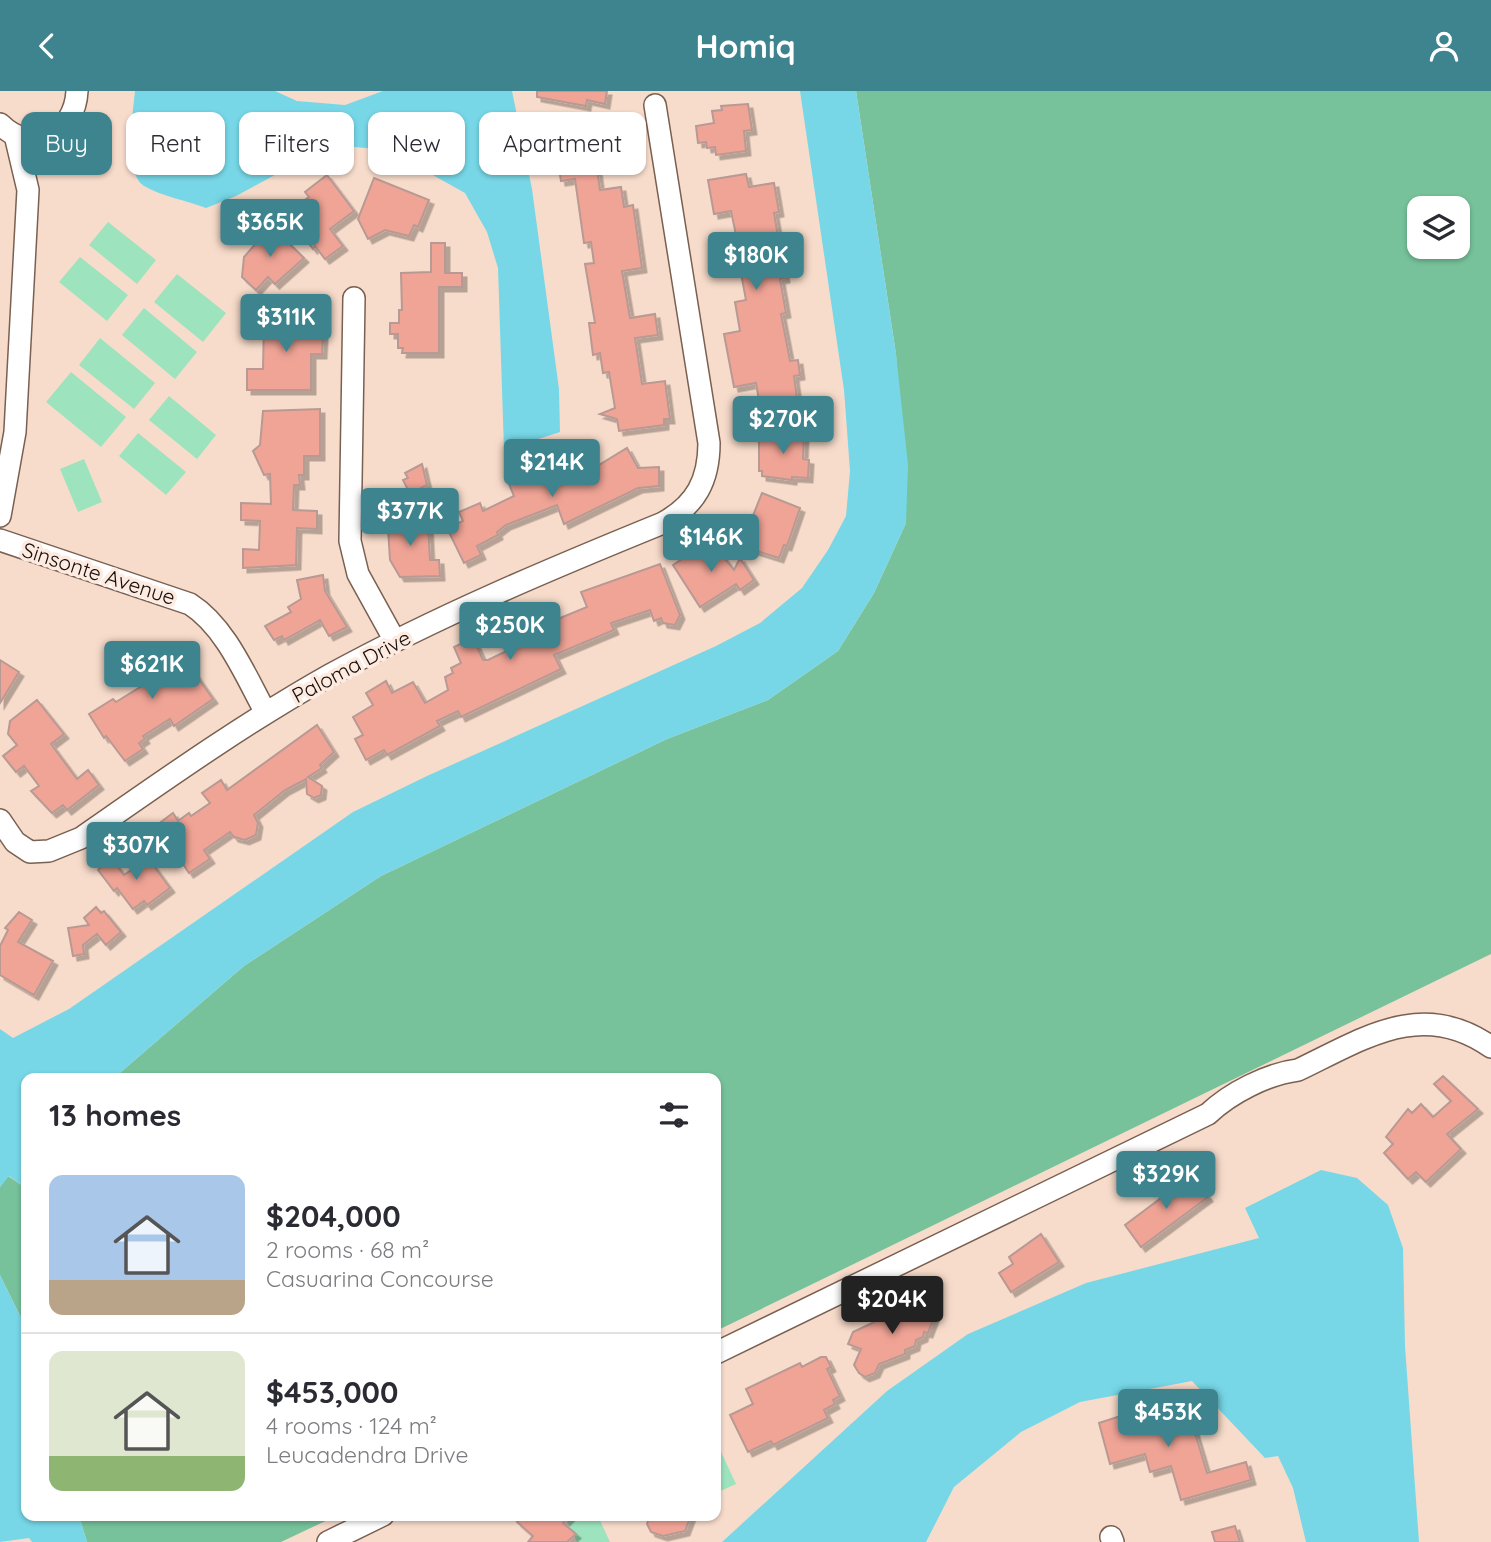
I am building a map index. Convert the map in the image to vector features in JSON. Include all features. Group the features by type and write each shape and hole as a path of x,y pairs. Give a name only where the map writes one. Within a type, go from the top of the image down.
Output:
{"street":[{"path":"72,112 77,91"},
{"name":"Paloma Drive","path":"0,820 15,842 30,852 40,853 61,848 81,838 162,780 266,713 395,641 505,588 663,523 680,513 700,491 707,471 709,443 654,104"},
{"path":"8,129 23,159 24,183 28,190"},
{"path":"0,516 15,432 28,190 34,175"},
{"path":"354,298 350,541 358,573 395,641"},
{"name":"Sinsonte Avenue","path":"0,540 190,604 206,617 226,644 266,713"},
{"path":"721,1351 1208,1114 1220,1114 1257,1098 1289,1081 1298,1070 1378,1032 1407,1025 1450,1027 1491,1047"},
{"path":"328,1542 371,1521"}],"green space":[{"path":"856,91 1491,91 1491,954 721,1329 721,1073 120,1073 244,966 381,876 667,739 768,700 838,651 874,593 906,523 896,354"},
{"path":"108,222 156,260 137,284 89,245"},
{"path":"80,257 128,295 107,321 59,282"},
{"path":"177,274 226,313 203,342 154,302"},
{"path":"144,308 197,352 175,379 122,335"},
{"path":"100,338 155,383 134,409 79,365"},
{"path":"71,372 126,417 101,447 46,402"},
{"path":"169,396 216,435 197,459 149,420"},
{"path":"138,433 186,472 166,495 119,456"},
{"path":"84,459 102,502 78,512 60,469"},
{"path":"8,1176 21,1185 21,1318 0,1275 0,1187"},
{"path":"721,1452 736,1484 721,1491"},
{"path":"81,1521 325,1521 281,1542 87,1542"},
{"path":"567,1521 600,1521 610,1542 577,1542"}],"water":[{"path":"135,91 275,91 297,101 345,105 383,91 512,91 516,112 479,112 479,175 529,175 559,389 560,432 504,450 498,268 487,232 465,193 433,175 465,175 465,112 368,112 368,148 354,147 354,112 239,112 239,175 275,175 236,196 206,208 151,190 144,186 136,175 225,175 225,112 133,112"},
{"path":"800,91 856,91 896,354 908,465 906,523 874,593 838,651 768,700 667,739 381,876 244,966 120,1073 21,1073 21,1184 9,1176 0,1187 0,1029 13,1038 69,1009 353,812 716,646 760,623 802,588 828,550 846,516 850,471 844,390"},
{"path":"1321,1170 1357,1178 1388,1205 1403,1248 1405,1346 1419,1542 1306,1542 1293,1488 1278,1456 1265,1458 1192,1381 1080,1402 1021,1432 954,1487 926,1542 722,1542 887,1391 968,1334 1086,1283 1259,1238 1245,1208"},
{"path":"0,1275 21,1318 21,1521 81,1521 87,1542 32,1542 29,1538 0,1542"}],"building":[{"path":"537,91 607,91 605,104 587,100 586,106 537,97"},
{"path":"748,104 752,130 744,131 746,151 716,155 715,147 707,148 706,142 698,143 696,126 714,123 712,111 722,110 721,106"},
{"path":"746,174 749,187 774,183 779,212 774,213 785,278 780,279 786,313 781,314 790,361 798,360 800,375 794,376 798,406 761,412 756,383 734,387 724,334 740,331 735,302 746,300 738,257 713,261 710,240 736,235 731,211 714,214 708,180"},
{"path":"327,175 354,211 330,229 343,246 325,259 315,246 313,249 286,213 309,197 305,192"},
{"path":"560,175 598,175 600,190 621,187 624,207 633,205 642,268 622,271 630,318 655,314 658,335 635,338 642,384 665,381 670,419 664,419 664,425 619,431 617,419 600,414 615,408 609,372 603,373 600,353 593,355 589,323 595,323 585,264 594,263 591,242 584,243 575,179 561,181"},
{"path":"374,178 429,200 418,227 414,225 409,236 385,230 368,239 358,219"},
{"path":"271,226 304,258 275,284 268,277 256,290 242,277 244,257"},
{"path":"431,243 445,243 445,273 462,273 462,287 439,287 439,353 402,353 403,348 398,348 398,334 390,334 390,323 399,323 399,310 402,310 401,273 431,272"},
{"path":"291,304 305,304 304,331 323,335 322,354 311,354 311,390 247,390 247,369 263,369 264,323 270,323 270,318 281,319 281,311 291,312"},
{"path":"320,409 320,456 304,456 304,475 299,475 300,485 294,485 293,510 317,511 317,529 297,528 296,565 243,568 243,549 259,550 260,521 241,520 241,503 271,504 270,474 264,475 253,451 260,445 263,411"},
{"path":"759,434 804,434 803,459 809,460 808,478 792,477 792,480 762,476 762,471 759,471"},
{"path":"627,448 638,468 659,467 659,486 638,488 564,524 557,505 506,525 497,532 498,535 477,546 481,555 464,563 447,528 463,521 459,512 480,503 483,511 514,496 509,484 558,464 561,472 566,470 571,482"},
{"path":"422,464 427,485 410,494 403,480 408,478 405,473"},
{"path":"762,493 800,508 787,546 784,545 779,558 744,547 749,534 746,533"},
{"path":"404,511 404,521 414,520 414,525 428,524 430,560 439,560 440,576 400,577 390,560 387,512"},
{"path":"708,542 711,547 714,545 734,570 740,558 754,580 740,590 736,584 700,607 673,565"},
{"path":"660,564 680,615 675,625 663,623 661,618 654,621 650,610 611,623 614,630 554,655 561,669 461,717 458,711 437,721 440,726 387,755 384,750 366,760 355,739 363,735 353,717 373,705 366,693 386,681 392,693 413,682 425,703 448,690 445,677 453,673 451,668 461,663 454,647 473,638 483,660 488,660 517,646 513,640 524,635 514,614 531,606 541,626 587,607 581,592"},
{"path":"323,575 325,591 347,627 329,636 320,620 284,640 282,636 274,640 265,626 291,612 288,607 301,599 297,580"},
{"path":"181,645 193,662 189,665 213,699 174,726 170,719 143,736 145,739 139,743 143,749 125,761 106,736 104,738 89,714 113,699 116,702 145,684 131,663 149,651 156,662"},
{"path":"0,660 19,672 0,703"},
{"path":"37,700 64,734 51,744 77,779 88,770 99,785 67,810 63,805 52,813 31,791 39,786 24,766 16,772 3,756 17,745 8,734 10,721"},
{"path":"317,725 334,752 320,765 322,768 308,777 322,786 321,795 314,798 307,794 306,779 285,790 254,815 258,823 256,835 245,840 234,837 230,832 204,850 210,859 189,873 157,825 173,813 178,821 189,813 191,816 210,803 202,793 221,780 227,790"},
{"path":"148,858 170,888 147,905 144,901 133,909 117,888 114,891 98,870 112,859 124,875"},
{"path":"96,907 101,913 104,911 121,932 106,945 97,934 83,945 84,954 73,956 68,928 89,925 84,918"},
{"path":"19,912 32,920 18,942 53,961 34,995 0,975 0,946 8,930 5,928"},
{"path":"1443,1076 1478,1109 1447,1134 1461,1149 1426,1182 1416,1172 1408,1179 1384,1153 1393,1144 1386,1137 1408,1109 1412,1113 1421,1104 1433,1117 1451,1101 1434,1084"},
{"path":"1192,1175 1208,1197 1141,1247 1125,1225"},
{"path":"1041,1234 1059,1262 1011,1292 999,1273 1013,1264 1009,1257"},
{"path":"929,1296 936,1312 928,1333 924,1332 923,1337 916,1340 915,1346 905,1350 905,1354 879,1364 875,1373 865,1377 859,1373 854,1365 861,1349 848,1344 853,1332"},
{"path":"826,1357 831,1367 827,1369 840,1396 833,1400 835,1404 824,1410 828,1418 773,1445 771,1441 748,1452 730,1415 753,1404 746,1389 800,1363 802,1367"},
{"path":"1158,1404 1161,1413 1187,1406 1207,1473 1246,1462 1251,1480 1181,1500 1171,1466 1150,1472 1145,1454 1110,1464 1099,1423"},
{"path":"565,1521 563,1523 576,1534 567,1542 528,1542 533,1536 517,1522"},
{"path":"648,1521 689,1521 685,1531 663,1536 651,1532"},
{"path":"1235,1526 1240,1542 1215,1542 1212,1532"}]}
